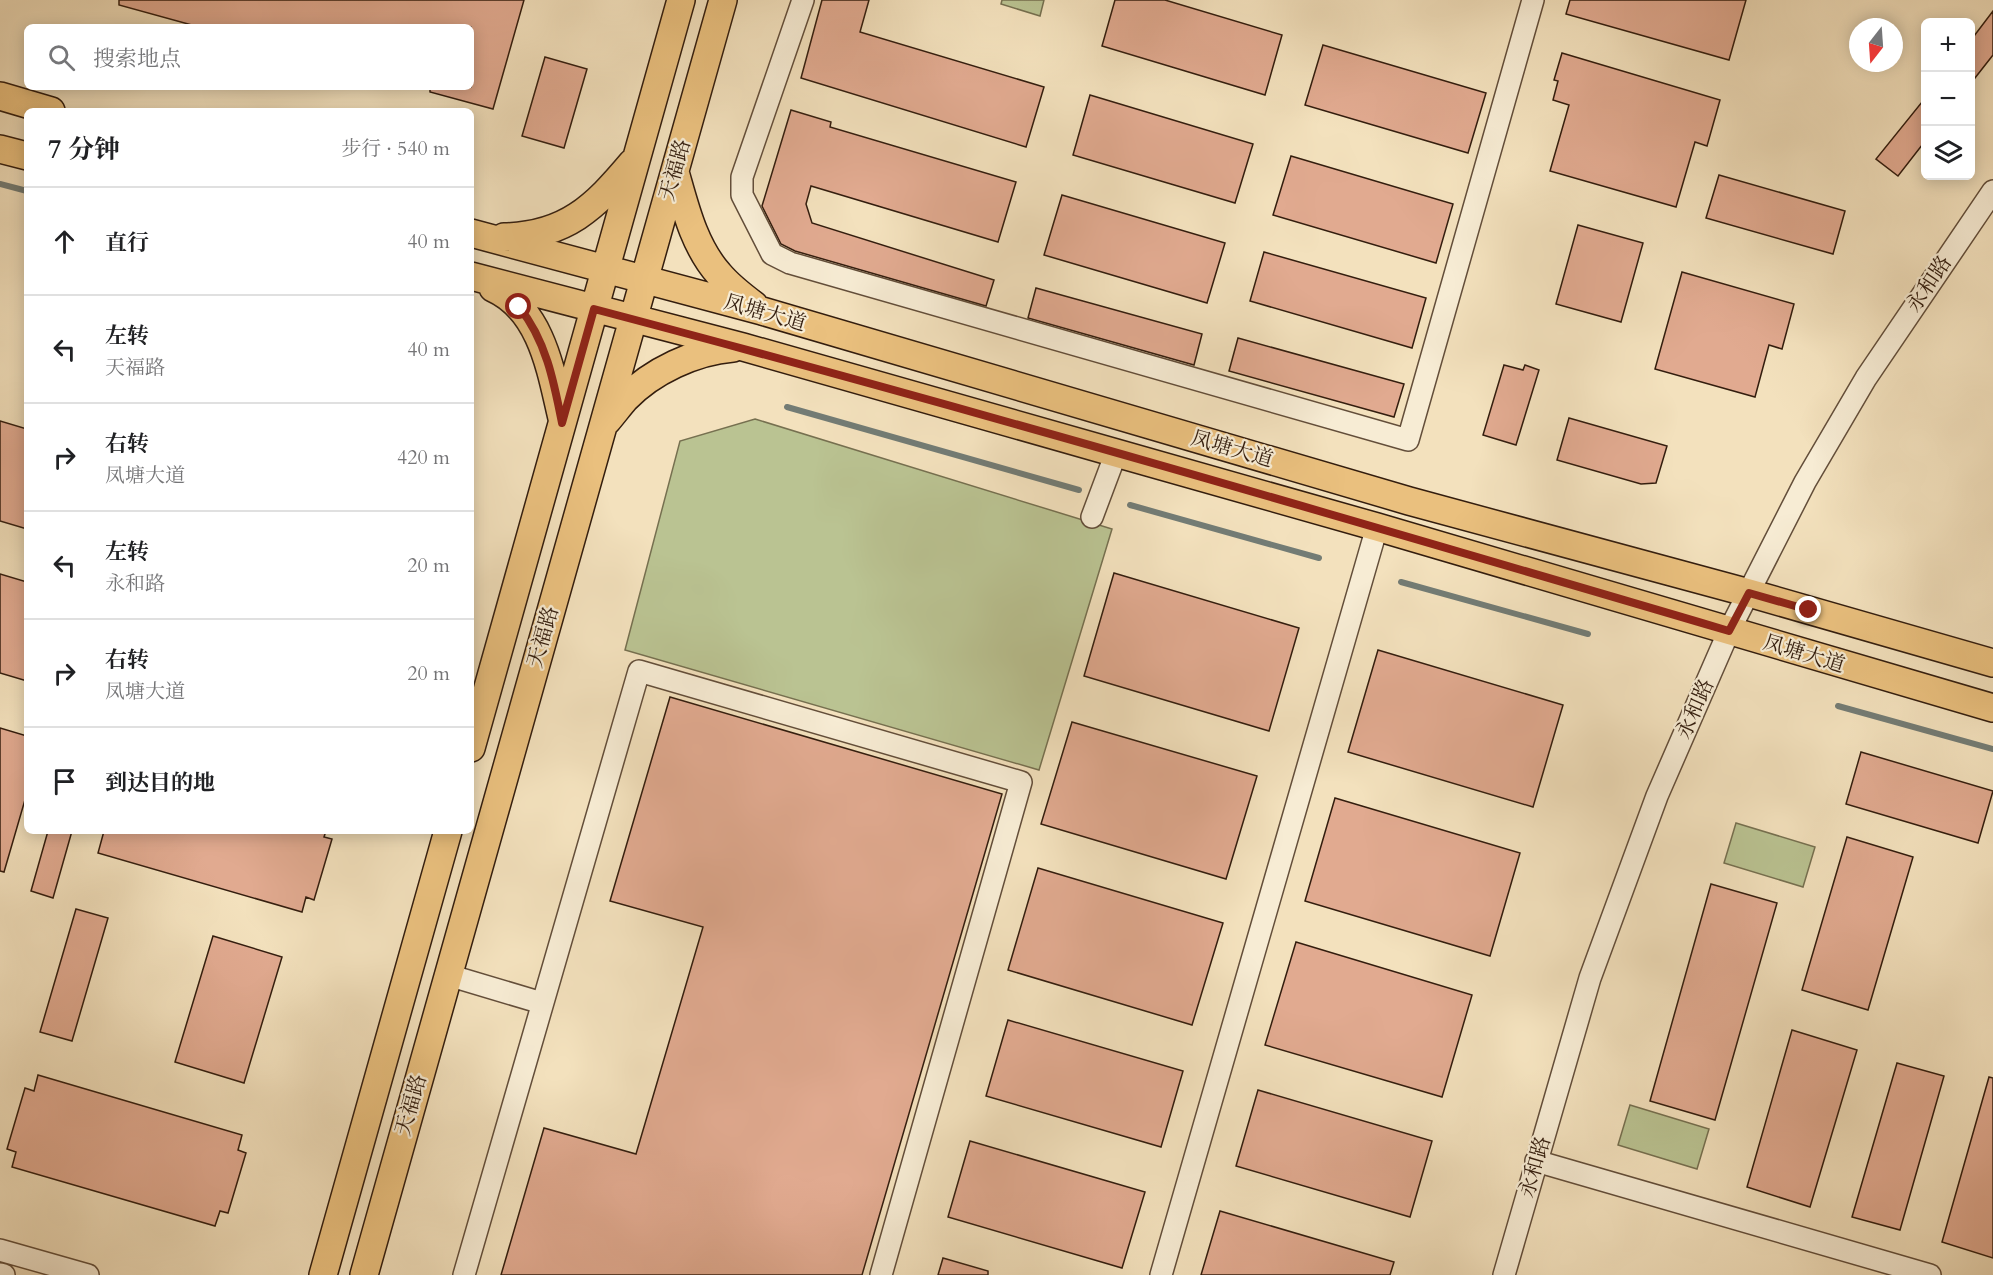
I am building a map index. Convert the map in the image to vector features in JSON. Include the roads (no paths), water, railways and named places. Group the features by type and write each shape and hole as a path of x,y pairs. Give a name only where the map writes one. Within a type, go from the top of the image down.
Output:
{"main road":[{"name":"天福路","path":"474,737 681,0"},
{"name":"天福路","path":"365,1273 723,0"},
{"path":"0,96 41,108"},
{"path":"0,149 24,155"},
{"path":"478,235 519,237 548,231 574,219 596,203 637,158"},
{"path":"675,170 693,230 703,252 718,274 762,311"},
{"name":"凤塘大道","path":"478,235 762,311 1409,501 1749,593 1993,663"},
{"path":"474,278 498,290 519,307 530,320 545,353 562,423"},
{"name":"凤塘大道","path":"474,278 743,347 1377,527 1993,708"},
{"path":"601,429 625,399 647,381 672,366 697,355 719,349 743,347"},
{"name":"天福路","path":"323,1275 447,834"},
{"path":"305,1275 330,1247"}],"street":[{"path":"803,0 742,177 742,195 772,254 790,263 1408,440 1533,0"},
{"name":"永和路","path":"1504,1275 1590,978 1657,796 1729,631 1805,482 1866,378 1993,191"},
{"path":"1092,517 1116,453"},
{"path":"1161,1275 1377,527"},
{"path":"464,1275 639,672 1021,783 881,1275"},
{"path":"448,975 542,1003"},
{"path":"1536,1161 1930,1275"},
{"path":"0,1250 88,1275"},
{"path":"0,1274 4,1275"}],"waterway":[{"path":"0,184 24,190"},
{"path":"787,407 1079,490"},
{"path":"1130,505 1319,558"},
{"path":"1401,582 1588,634"},
{"path":"1838,706 1993,749"}]}
